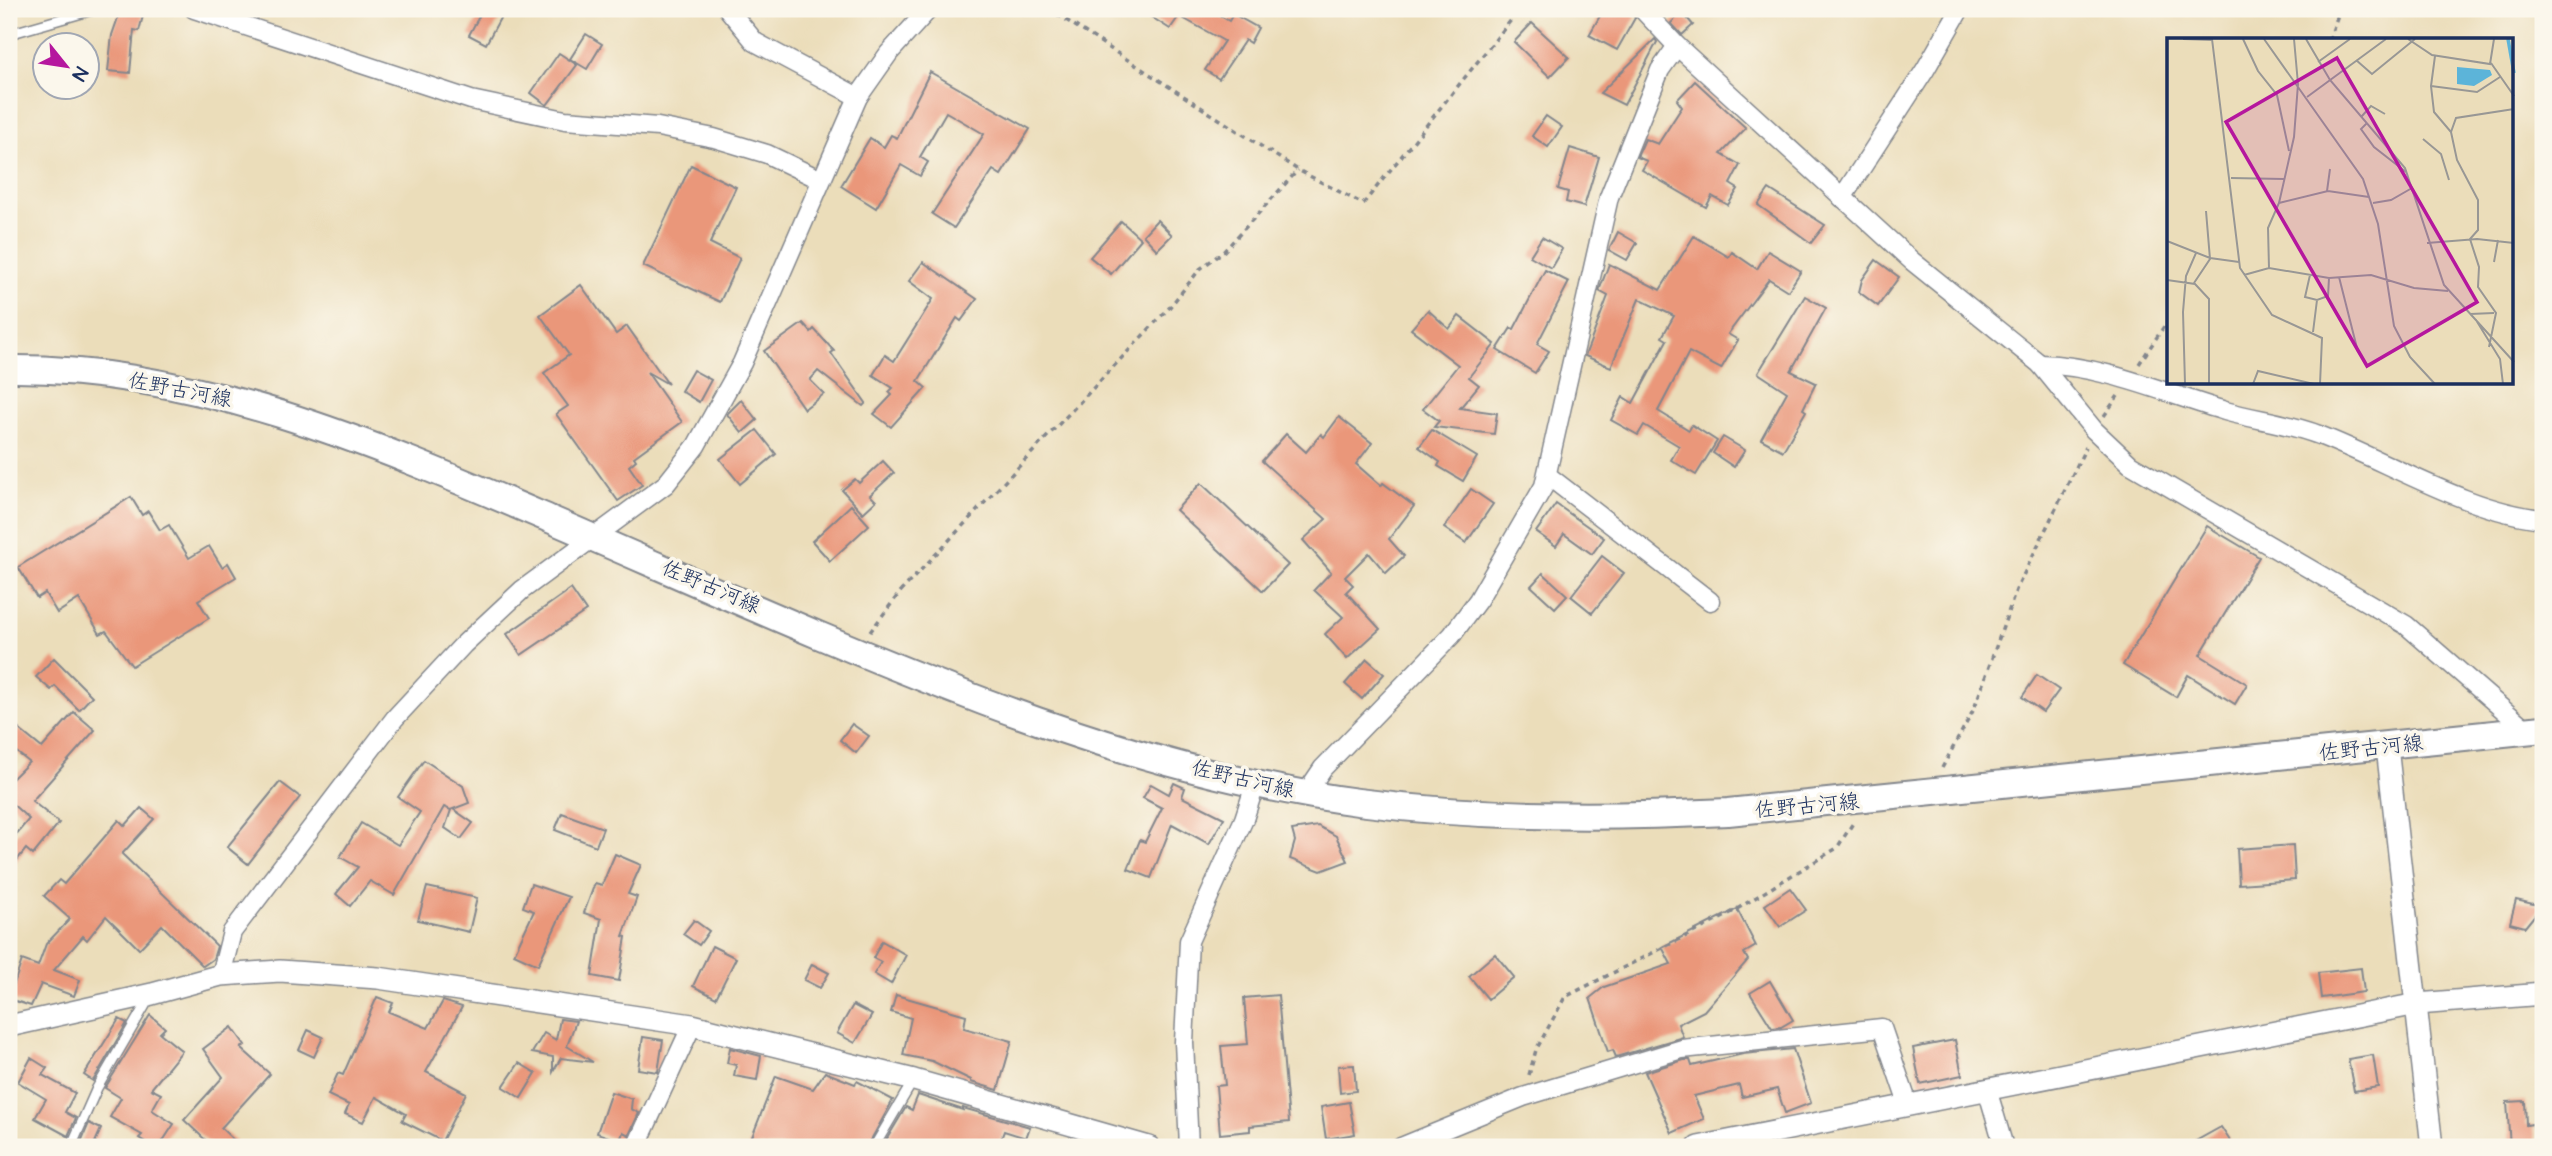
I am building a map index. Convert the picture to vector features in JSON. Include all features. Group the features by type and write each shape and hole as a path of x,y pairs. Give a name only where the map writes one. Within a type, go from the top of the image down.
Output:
{"main road":[{"name":"佐野古河線","path":"9,369 134,380 242,403 303,421 424,466 857,649 1064,731 1149,757 1306,793 1416,808 1578,817 1715,813 2537,733"}],"street":[{"path":"194,9 471,100 565,120 658,127 715,138 767,154 821,180"},
{"path":"729,9 755,42 858,97"},
{"path":"220,975 232,932 395,718 463,645 522,590 666,484 696,446 742,363 858,97 889,53 929,9"},
{"path":"1642,9 1677,46 1912,261 2040,364 2095,430 2130,464 2406,625 2537,733"},
{"path":"1842,198 1925,70 1960,9"},
{"path":"1306,793 1323,768 1452,635 1479,600 1544,486 1609,197 1660,70 1677,46"},
{"path":"2040,364 2074,365 2130,379 2218,409 2317,434 2419,479 2506,512 2543,519"},
{"path":"1547,475 1710,601"},
{"path":"2387,747 2432,1147"},
{"path":"1189,1147 1184,1042 1189,941 1244,819 1255,782"},
{"path":"9,1026 152,994 220,975 281,971 378,978 692,1024 914,1080 1149,1147"},
{"path":"1698,1147 2417,1004 2543,994"},
{"path":"636,1147 692,1024"},
{"path":"1401,1147 1523,1097 1682,1049 1882,1028 1908,1104"},
{"path":"1987,1089 2004,1147"}],"lane":[{"path":"9,34 96,9"},
{"path":"71,1147 97,1088 152,994"},
{"path":"874,1147 914,1080"}],"path":[{"path":"1049,9 1298,170 1363,204 1520,9"},
{"path":"2330,38 2340,9"},
{"path":"857,649 901,591 1169,308 1200,269 1224,251 1298,170"},
{"path":"1929,793 1973,709 2016,590 2095,430 2167,321"},
{"path":"1523,1097 1536,1051 1565,997 1724,917 1837,848 1867,800"}],"building":[{"path":"121,9 144,12 139,31 134,30 130,73 108,71 112,35"},
{"path":"483,9 505,9 486,44 469,35"},
{"path":"1139,9 1208,9 1229,21 1233,14 1258,28 1250,43 1245,40 1219,79 1205,70 1224,41 1179,16 1170,29"},
{"path":"1604,9 1631,9 1635,18 1617,50 1589,35"},
{"path":"1682,12 1693,25 1682,35 1671,23"},
{"path":"1532,23 1569,57 1550,77 1514,42"},
{"path":"586,34 602,44 587,69 570,59"},
{"path":"1655,39 1657,42 1624,105 1600,93"},
{"path":"559,53 577,65 547,105 531,93"},
{"path":"930,72 1030,129 1001,175 993,170 954,228 932,214 984,134 946,112 920,157 928,162 920,176 901,165 876,208 841,186 870,138 884,147 891,135 897,138"},
{"path":"1695,81 1746,128 1721,154 1740,165 1730,184 1738,189 1728,205 1712,196 1706,207 1642,170 1647,161 1637,157 1645,139 1658,144 1682,107 1677,100"},
{"path":"1546,116 1562,127 1548,147 1532,136"},
{"path":"1570,148 1599,157 1584,207 1566,202 1568,192 1558,189"},
{"path":"691,165 736,187 710,243 740,258 720,302 643,266"},
{"path":"1769,189 1825,225 1811,243 1758,205"},
{"path":"1157,220 1172,235 1157,250 1143,235"},
{"path":"1121,221 1141,239 1111,274 1090,257"},
{"path":"1618,232 1637,243 1627,260 1609,250"},
{"path":"1694,236 1729,257 1732,252 1757,269 1768,251 1801,271 1788,291 1769,279 1728,334 1738,340 1721,369 1689,352 1658,411 1689,430 1692,425 1717,441 1696,475 1671,460 1679,446 1644,425 1638,435 1611,420 1623,397 1633,403 1667,340 1662,337 1674,316 1639,299 1611,367 1585,356 1608,296 1599,291 1609,264 1660,290"},
{"path":"1542,237 1562,249 1551,268 1530,256"},
{"path":"1876,260 1899,277 1878,306 1859,292 1862,280"},
{"path":"923,262 977,299 961,321 957,318 918,381 926,388 891,427 874,414 892,395 889,392 893,388 873,375 885,355 894,361 933,299 909,281"},
{"path":"1545,270 1569,282 1537,344 1549,351 1535,373 1497,350 1511,328 1514,329"},
{"path":"581,285 616,334 627,326 668,384 647,372 682,422 634,457 636,460 629,466 642,485 618,501 556,414 568,406 544,373 569,355 540,315"},
{"path":"1805,296 1826,308 1791,371 1816,383 1803,409 1806,411 1783,451 1761,439 1787,392 1758,373"},
{"path":"1428,310 1449,329 1459,316 1495,344 1469,377 1479,385 1460,408 1497,413 1494,434 1434,427 1439,421 1423,409 1458,365 1411,329"},
{"path":"803,323 811,332 814,329 834,351 831,353 866,403 863,406 818,371 810,380 824,394 804,409 764,351"},
{"path":"693,370 711,380 699,402 681,391"},
{"path":"741,400 757,420 742,433 727,414"},
{"path":"1339,417 1372,443 1356,464 1381,486 1383,483 1414,506 1389,539 1404,556 1386,573 1369,553 1345,577 1353,585 1346,592 1380,629 1347,659 1325,634 1343,617 1314,590 1331,572 1303,540 1326,519 1262,461 1286,434 1306,452 1321,434 1324,437"},
{"path":"757,430 776,454 740,484 720,459"},
{"path":"1432,430 1477,457 1463,481 1438,466 1440,462 1419,447"},
{"path":"1723,437 1745,450 1734,467 1713,453"},
{"path":"883,461 894,473 870,495 876,501 863,513 842,490 855,479 859,483"},
{"path":"1201,483 1288,565 1263,591 1176,510"},
{"path":"1471,489 1493,504 1466,543 1444,528"},
{"path":"131,497 142,515 148,511 160,530 169,525 189,558 209,546 222,567 228,563 236,577 198,600 209,618 132,666 106,631 100,634 79,599 57,613 45,593 37,598 18,567"},
{"path":"1556,504 1604,538 1592,554 1564,534 1556,546 1536,532"},
{"path":"851,505 869,525 830,561 812,541"},
{"path":"2207,526 2259,557 2200,655 2247,684 2235,704 2188,675 2176,697 2123,665"},
{"path":"1602,556 1624,573 1592,613 1571,596"},
{"path":"1543,573 1567,595 1555,608 1531,586"},
{"path":"571,589 586,611 521,655 507,634"},
{"path":"54,658 92,696 79,710 55,686 51,690 36,677"},
{"path":"1367,659 1384,674 1362,699 1345,684"},
{"path":"2037,675 2059,690 2043,712 2022,697"},
{"path":"74,712 95,730 32,801 59,823 33,855 26,849 9,870 9,843 29,819 9,801 9,782 29,762 9,746 9,721 42,748"},
{"path":"852,724 869,736 856,753 840,740"},
{"path":"424,760 463,786 469,803 453,809 473,823 461,839 445,828 451,810 444,807 394,895 370,881 350,906 336,894 358,867 340,857 361,823 398,845 420,812 398,797"},
{"path":"280,782 300,797 248,864 227,847"},
{"path":"1174,783 1185,788 1182,797 1224,818 1209,844 1172,824 1151,878 1128,869 1140,840 1145,842 1162,808 1143,798 1151,784 1169,794"},
{"path":"141,808 154,819 122,854 217,946 213,959 203,966 162,925 139,949 106,916 87,940 83,936 54,970 80,980 74,996 41,984 31,1006 9,999 22,960 38,966 46,944 70,919 44,896 59,880 64,884 119,820 125,826"},
{"path":"562,813 603,828 596,846 555,830"},
{"path":"1318,826 1336,836 1348,861 1321,871 1290,859 1295,841 1292,830"},
{"path":"2293,845 2295,880 2239,884 2237,849"},
{"path":"615,854 641,865 628,894 637,897 623,936 626,937 619,981 592,976 601,919 584,913 595,883 602,885"},
{"path":"531,884 569,897 538,965 514,954 534,911 523,907"},
{"path":"427,887 477,898 469,932 418,920"},
{"path":"1790,888 1806,910 1780,927 1765,905"},
{"path":"2516,900 2542,906 2525,927 2510,923"},
{"path":"1737,909 1756,946 1744,953 1748,960 1704,1011 1678,1024 1683,1037 1616,1057 1613,1050 1608,1052 1590,998 1604,987 1671,964 1662,947"},
{"path":"694,920 709,931 699,945 683,934"},
{"path":"882,941 906,955 891,984 874,974 881,962 873,958"},
{"path":"712,946 736,958 716,998 693,986"},
{"path":"1495,954 1514,977 1488,999 1469,976"},
{"path":"812,964 829,973 820,988 804,980"},
{"path":"2361,968 2364,992 2321,998 2318,973"},
{"path":"1770,981 1793,1020 1781,1027 1772,1028 1750,993"},
{"path":"896,995 966,1015 964,1028 1012,1041 998,1090 971,1082 932,1061 903,1055 911,1018 891,1012"},
{"path":"1278,995 1289,1122 1250,1126 1250,1131 1220,1134 1216,1086 1225,1085 1221,1046 1248,1044 1244,998"},
{"path":"377,997 393,1003 389,1012 428,1028 443,1001 462,1007 426,1072 466,1093 442,1141 402,1121 406,1114 376,1097 363,1122 345,1114 349,1105 328,1095 338,1073 343,1075"},
{"path":"853,1005 872,1015 855,1043 837,1033"},
{"path":"150,1015 165,1028 160,1033 182,1051 151,1089 161,1094 152,1110 174,1124 159,1147 153,1147 139,1138 142,1135 110,1117 121,1098 105,1088"},
{"path":"119,1019 127,1023 93,1081 84,1075"},
{"path":"560,1019 576,1021 567,1046 593,1062 561,1058 553,1072 553,1057 532,1053 544,1033 556,1040"},
{"path":"232,1027 245,1045 241,1048 270,1074 221,1128 241,1147 213,1147 184,1120 223,1077 203,1049"},
{"path":"308,1030 323,1037 314,1057 299,1050"},
{"path":"643,1037 663,1040 658,1072 638,1069"},
{"path":"1955,1040 1962,1075 1920,1084 1913,1048"},
{"path":"730,1048 761,1056 757,1080 734,1076 736,1065 727,1063"},
{"path":"1793,1049 1811,1103 1785,1113 1777,1089 1742,1097 1739,1085 1694,1096 1704,1119 1672,1133 1645,1072 1684,1060 1690,1060 1692,1066 1743,1054"},
{"path":"2373,1055 2378,1087 2354,1091 2348,1059"},
{"path":"31,1058 47,1068 42,1075 75,1093 65,1112 76,1118 68,1136 35,1118 46,1099 18,1082"},
{"path":"519,1063 536,1073 521,1098 503,1087"},
{"path":"1354,1065 1356,1091 1340,1093 1338,1066"},
{"path":"825,1072 855,1084 857,1081 893,1100 867,1147 748,1147 776,1076 813,1089"},
{"path":"611,1092 632,1099 631,1109 639,1113 629,1135 623,1132 620,1141 597,1133"},
{"path":"918,1095 1030,1127 1026,1138 1004,1131 998,1147 882,1147 906,1107 912,1110"},
{"path":"2525,1101 2526,1125 2533,1124 2537,1147 2510,1147 2507,1102"},
{"path":"1349,1102 1355,1134 1326,1139 1321,1107"},
{"path":"89,1123 101,1129 93,1147 81,1142"},
{"path":"2221,1127 2234,1147 2185,1147"}]}
